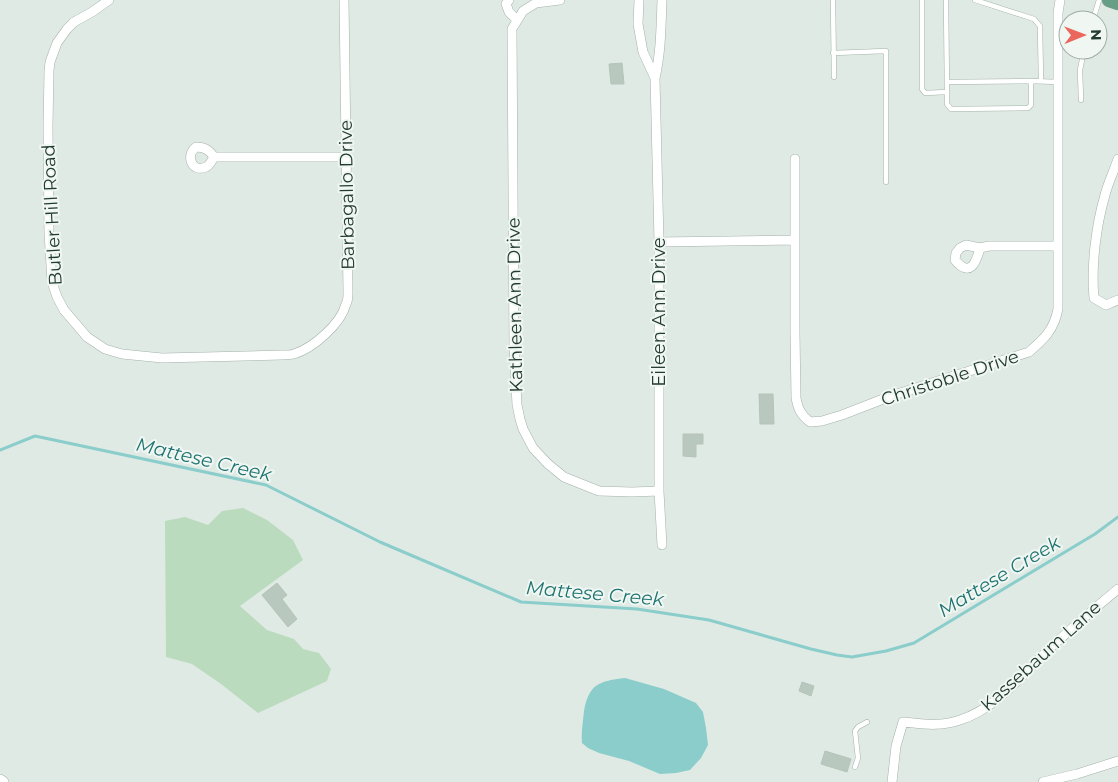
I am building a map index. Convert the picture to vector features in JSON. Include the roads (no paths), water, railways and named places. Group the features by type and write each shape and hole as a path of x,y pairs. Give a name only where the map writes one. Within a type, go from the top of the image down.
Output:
{"main road":[{"path":"1109,0 1118,3"}],"street":[{"name":"Butler Hill Road","path":"109,0 74,22 67,29 57,43 50,62 48,126 49,233 52,282 57,297 64,310 87,337 105,350 122,354 162,358 282,355"},
{"name":"Barbagallo Drive","path":"282,355 293,354 317,341 342,315 347,304 344,0"},
{"path":"509,0 506,4 517,20 530,3 560,0"},
{"name":"Eileen Ann Drive","path":"639,0 638,24 643,52 654,78"},
{"name":"Eileen Ann Drive","path":"662,0 661,42 659,61 654,78 659,242 659,491 662,545"},
{"name":"Christoble Drive","path":"795,159 796,398 798,408 810,422 822,421 842,415 891,396 1029,352 1047,337 1057,317 1058,309 1058,13 1060,0"},
{"name":"Kathleen Ann Drive","path":"517,20 512,29 511,71 514,346 517,406 523,429 532,448 564,477 600,491 659,491"},
{"path":"214,157 346,157"},
{"path":"1118,158 1105,195 1097,231 1092,282 1094,298 1106,306 1118,300"},
{"path":"659,242 795,240"},
{"path":"980,248 989,246 1058,246"},
{"name":"Kassebaum Lane","path":"892,782 896,746 903,722 935,726 961,720 977,713 1005,692 1118,589"},
{"path":"1043,782 1118,761"}],"lane":[{"path":"833,0 834,77"},
{"path":"922,0 922,89 925,93 947,92"},
{"path":"946,0 947,104 951,109 1028,108 1031,105 1031,81"},
{"path":"975,0 1034,18 1040,26 1041,81"},
{"path":"833,53 886,51 886,182"},
{"path":"1081,100 1080,70 1082,60"},
{"path":"947,82 1058,82"},
{"path":"855,767 858,758 855,731 867,722"}],"water":[{"path":"625,678 664,689 696,703 703,712 708,745 701,758 690,770 660,774 629,761 599,753 582,743 584,711 592,689 608,681"}],"waterway":[{"name":"Mattese Creek","path":"0,450 35,436 266,485 380,542 521,602 637,609 709,620 811,649 852,657 886,651 914,643 1095,534 1118,517"}]}
